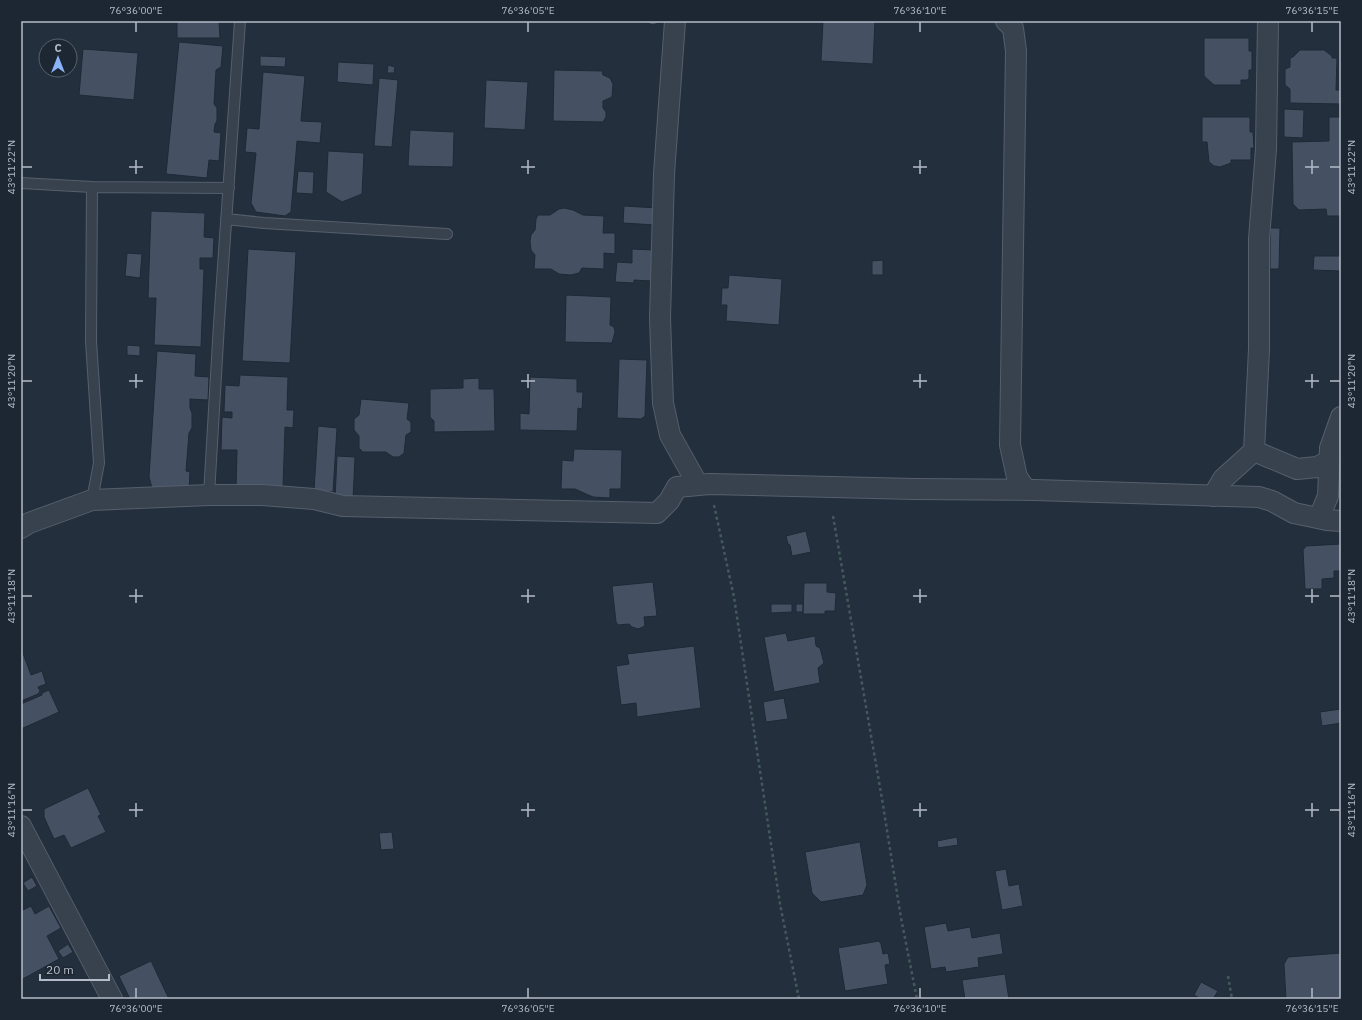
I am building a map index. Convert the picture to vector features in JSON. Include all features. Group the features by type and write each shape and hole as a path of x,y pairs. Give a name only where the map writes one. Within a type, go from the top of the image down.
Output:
{"street":[{"path":"675,21 664,174 660,318 663,403 670,435 704,484"},
{"path":"1006,21 1013,28 1016,51 1010,445 1017,477 1026,490"},
{"path":"1213,496 1223,479 1254,451 1259,349 1259,239 1266,149 1268,21"},
{"path":"1319,518 1328,496 1330,448 1341,417"},
{"path":"1254,451 1297,469 1317,467 1329,461"},
{"path":"21,528 29,523 92,500 209,495 262,495 314,499 343,506 657,513 669,501 677,487 704,484 1026,490 1259,497 1272,501 1294,513 1341,521"},
{"path":"21,826 112,999"}],"lane":[{"path":"209,495 240,21"},
{"path":"21,183 92,187 229,188"},
{"path":"92,187 91,341 99,463 92,500"},
{"path":"226,219 264,223 447,234"}],"path":[{"path":"704,484 734,597 780,904 799,999"},
{"path":"833,516 901,918 917,999"},
{"path":"1228,976 1232,999"}],"building":[{"path":"177,21 219,21 220,38 177,38"},
{"path":"641,21 664,21 653,25"},
{"path":"823,21 875,21 873,64 821,61"},
{"path":"1204,38 1249,38 1249,51 1252,51 1252,70 1249,70 1249,78 1247,80 1241,80 1241,85 1214,85 1204,76"},
{"path":"179,42 223,46 221,67 216,70 214,104 217,108 217,121 214,132 221,133 219,161 209,160 207,178 166,174"},
{"path":"83,49 138,53 134,100 79,95"},
{"path":"1300,50 1324,50 1332,56 1332,58 1337,58 1336,90 1341,90 1341,104 1290,103 1290,89 1285,85 1285,69 1290,67 1290,58"},
{"path":"260,56 286,57 285,67 260,66"},
{"path":"338,62 374,64 373,85 337,82"},
{"path":"388,65 395,67 394,73 387,73"},
{"path":"554,70 602,71 603,75 610,78 613,84 612,97 603,101 603,108 606,112 606,117 603,122 553,121"},
{"path":"263,72 305,76 301,121 322,122 320,143 297,141 291,212 285,216 256,212 251,203 256,153 245,152 247,128 259,129"},
{"path":"379,78 398,80 392,147 374,146"},
{"path":"486,80 528,82 525,130 484,128"},
{"path":"1284,109 1304,110 1303,138 1284,137"},
{"path":"1202,117 1250,117 1250,132 1253,132 1254,148 1251,148 1251,160 1231,160 1231,163 1220,167 1214,166 1209,162 1207,142 1202,142"},
{"path":"1329,117 1341,117 1341,216 1327,216 1326,209 1299,210 1293,204 1292,142 1329,141"},
{"path":"410,130 454,132 453,167 408,166"},
{"path":"328,151 364,153 362,194 342,202 326,192"},
{"path":"298,171 314,172 313,194 296,193"},
{"path":"624,206 657,208 656,225 623,223"},
{"path":"564,208 573,210 583,215 604,216 603,233 615,233 615,254 604,253 604,269 582,268 579,273 571,275 559,274 551,269 534,269 535,255 531,250 530,241 531,235 535,230 536,219 538,215 550,215 559,209"},
{"path":"151,211 205,213 204,237 214,238 213,258 200,258 200,269 204,269 201,347 154,345 156,298 148,298"},
{"path":"1270,228 1280,228 1279,269 1270,269"},
{"path":"248,249 296,252 290,363 242,361"},
{"path":"632,249 653,250 651,281 634,280 634,283 615,282 617,262 632,263"},
{"path":"127,253 142,254 140,278 125,276"},
{"path":"1314,256 1341,256 1341,271 1313,270"},
{"path":"883,260 883,275 872,275 872,261"},
{"path":"729,275 782,279 779,325 726,321 727,305 721,305 722,288 728,288"},
{"path":"566,295 611,297 610,325 614,327 615,332 612,343 565,342"},
{"path":"127,345 140,346 140,356 127,355"},
{"path":"157,351 196,354 195,376 209,377 208,400 190,399 192,428 189,433 186,471 190,472 189,491 152,488 149,477"},
{"path":"619,359 647,360 645,416 641,419 617,418"},
{"path":"240,375 288,377 287,410 294,410 293,428 285,427 283,488 236,487 237,450 221,450 222,417 232,418 232,412 224,412 225,385 239,386"},
{"path":"530,377 577,379 577,392 583,392 582,409 578,408 577,431 520,430 520,413 529,414"},
{"path":"479,378 479,389 494,389 495,431 434,432 434,421 430,417 430,389 463,388 463,379"},
{"path":"361,399 409,403 407,419 411,422 411,432 406,435 404,453 399,457 393,457 386,452 363,452 359,448 359,436 354,430 354,419 359,415"},
{"path":"318,426 337,428 333,492 314,491"},
{"path":"574,449 622,450 621,489 610,489 610,498 593,497 575,489 561,489 562,460 573,461"},
{"path":"337,456 355,457 353,500 335,499"},
{"path":"806,531 811,552 792,556 790,545 788,544 786,536"},
{"path":"1341,544 1341,571 1334,571 1334,578 1322,579 1322,589 1305,589 1303,550 1306,546"},
{"path":"653,582 657,616 644,617 645,625 638,629 629,624 618,625 616,622 612,586"},
{"path":"804,583 827,583 827,592 836,593 835,611 825,611 825,614 803,614"},
{"path":"771,604 792,604 792,612 771,613"},
{"path":"796,604 803,604 803,612 796,612"},
{"path":"786,633 788,641 815,636 816,646 820,648 824,663 818,668 820,683 774,692 764,637"},
{"path":"694,646 701,708 637,717 636,703 621,705 616,666 629,664 627,654"},
{"path":"21,648 31,675 42,671 46,684 38,687 40,691 38,694 21,701"},
{"path":"49,690 59,712 21,729 21,704 42,695 42,693"},
{"path":"784,698 788,719 766,722 763,702"},
{"path":"1341,709 1341,723 1322,726 1320,712"},
{"path":"88,788 101,815 98,816 106,832 71,848 64,835 54,839 44,817 44,809"},
{"path":"392,832 394,849 381,850 379,833"},
{"path":"957,837 958,845 938,848 937,841"},
{"path":"860,842 867,885 863,895 821,902 812,893 805,852"},
{"path":"1006,869 1009,886 1019,884 1023,906 1002,910 995,871"},
{"path":"32,877 37,886 28,891 23,883"},
{"path":"31,906 35,914 49,906 61,928 47,936 59,959 21,980 21,911"},
{"path":"946,923 948,931 970,927 972,938 1000,933 1003,954 978,958 979,967 946,972 945,967 931,969 924,927"},
{"path":"879,941 883,954 888,953 890,964 885,965 888,984 845,991 838,948"},
{"path":"68,944 73,952 63,958 58,951"},
{"path":"1341,953 1341,999 1286,999 1284,964 1288,957"},
{"path":"151,961 169,999 130,999 119,976"},
{"path":"1005,974 1009,999 965,999 962,980"},
{"path":"1201,982 1218,991 1213,999 1201,999 1194,995"}]}
